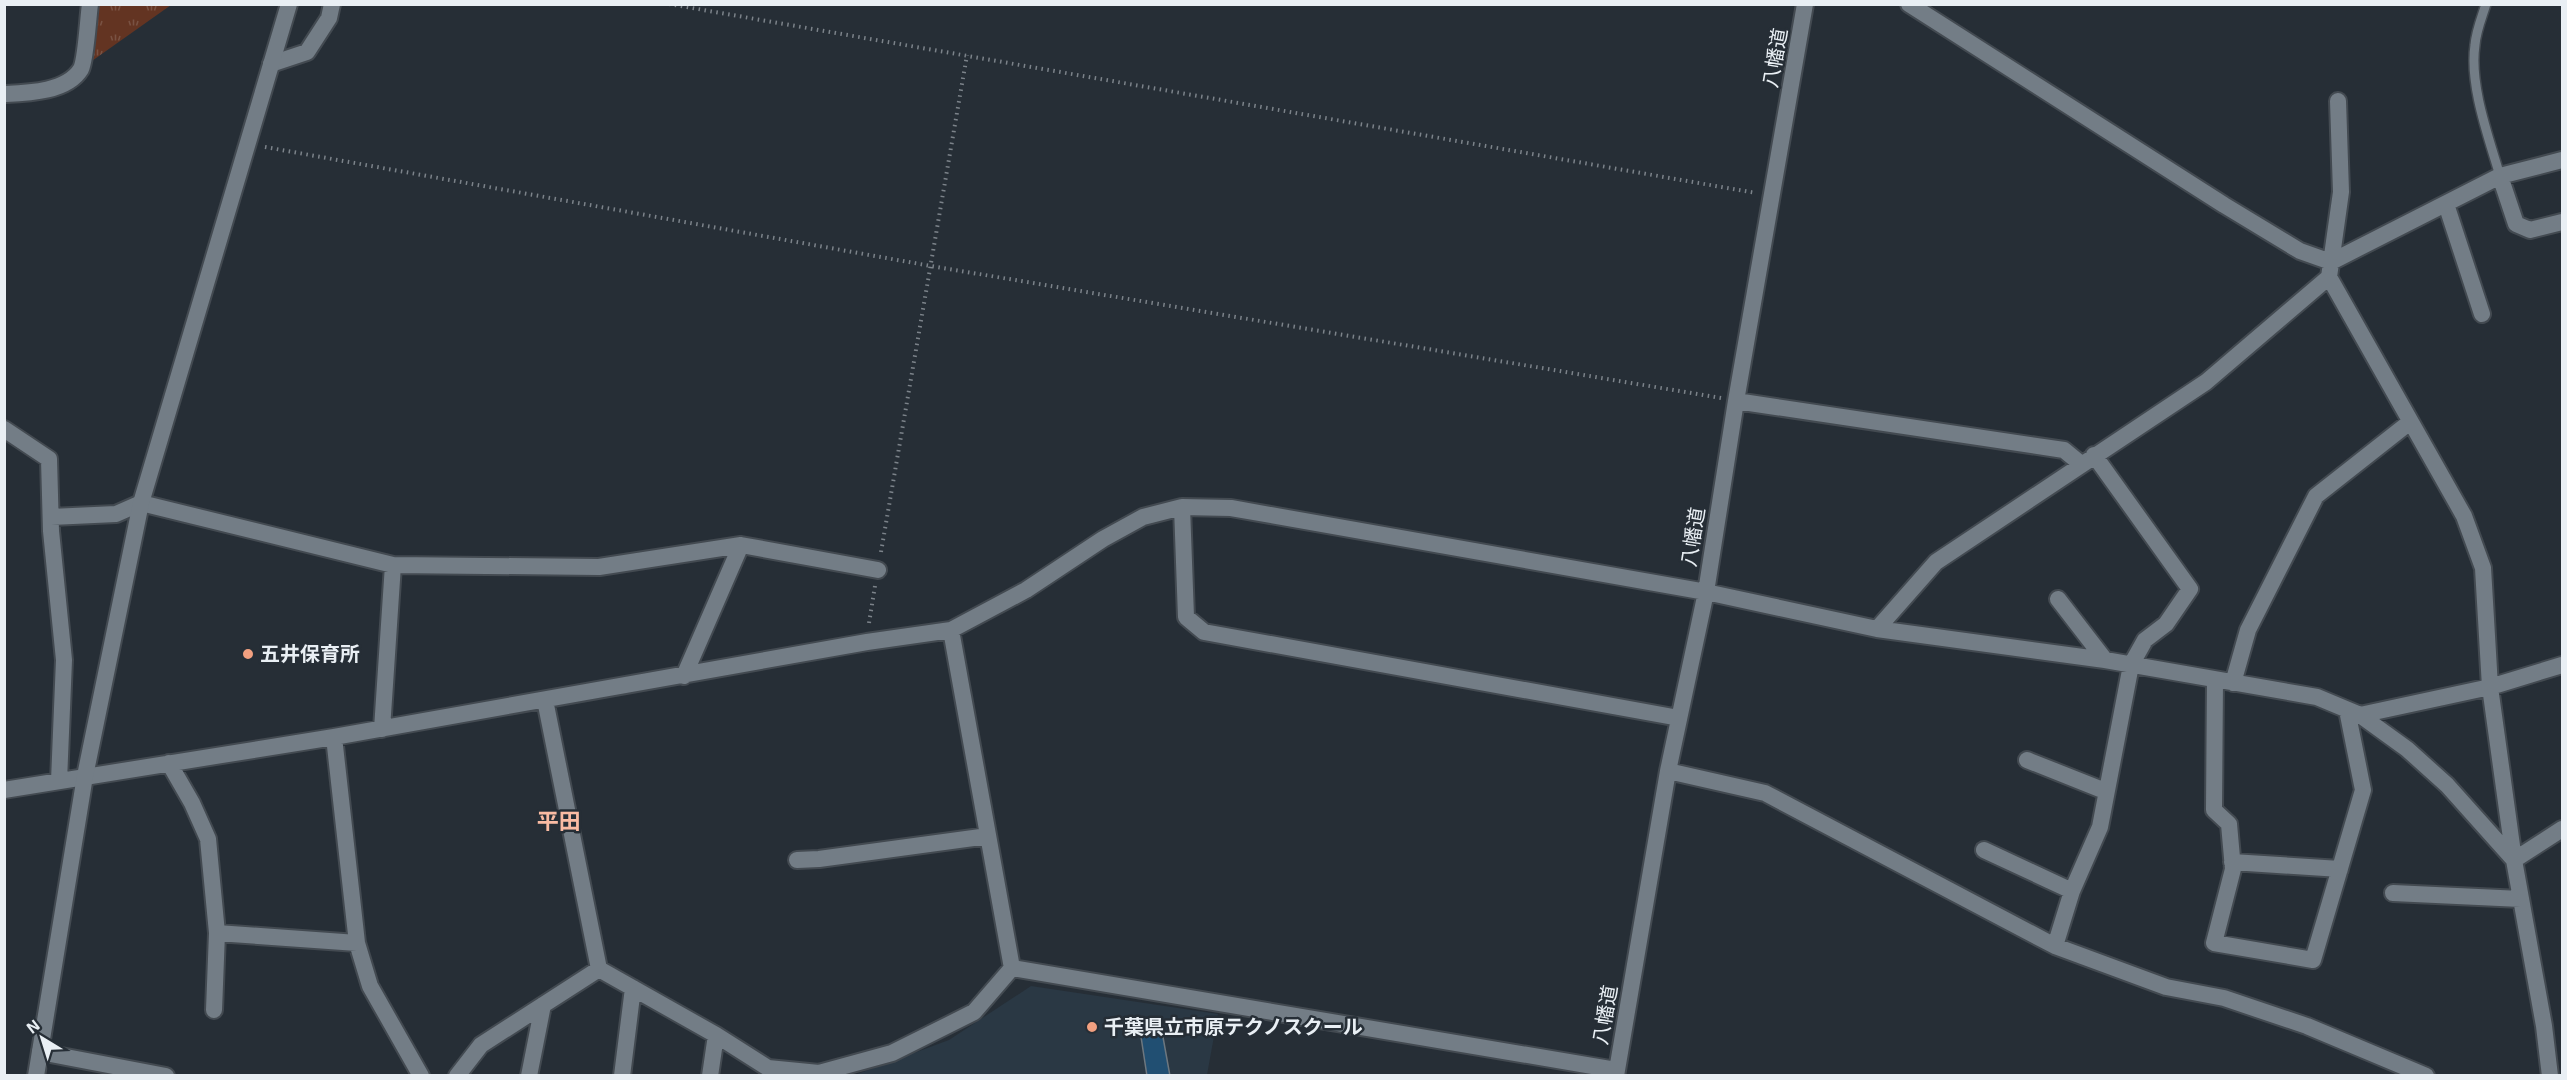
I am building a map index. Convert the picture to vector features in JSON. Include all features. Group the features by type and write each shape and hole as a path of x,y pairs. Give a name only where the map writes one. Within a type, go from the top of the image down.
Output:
{"street":[{"path":"4,94 33,93 70,81 82,68 90,4"},
{"path":"36,1076 85,776 141,503 289,4"},
{"path":"271,64 307,52 329,18 332,4"},
{"name":"八幡道","path":"1616,1073 1668,771 1706,592 1736,401 1805,4"},
{"path":"1909,4 2330,270 2410,422 2464,516 2483,568 2490,687 2514,860 2550,1076"},
{"path":"2330,270 2341,192 2338,101"},
{"path":"1877,628 1936,562 2206,382 2330,270 2500,176 2562,160"},
{"path":"2500,176 2516,224 2530,230 2562,222"},
{"path":"2446,204 2482,314"},
{"path":"1736,401 2064,450 2087,460 2190,589 2166,624 2145,640 2131,665 2100,826 2072,891 2055,946"},
{"path":"2233,683 2248,630 2316,496 2410,422"},
{"path":"4,429 49,459 51,517 64,660 59,781"},
{"path":"51,517 116,514 141,503 393,565 599,567 741,545 878,570"},
{"path":"1182,507 1186,616 1204,632 1679,717"},
{"path":"4,790 382,729 867,642 951,630 1026,590 1103,539 1143,517 1182,507 1232,508 1706,592 1877,628 2105,660 2317,697 2354,712 2407,749 2447,785 2514,860"},
{"path":"684,676 741,545"},
{"path":"382,729 393,565"},
{"path":"2058,599 2105,660"},
{"path":"951,630 1012,968"},
{"path":"2354,712 2490,687 2562,665"},
{"path":"2215,680 2214,810 2229,824 2233,869 2214,943 2313,960 2363,790 2354,712"},
{"path":"545,700 599,969 716,1035 768,1072 819,1073 892,1053 974,1012 1012,968"},
{"path":"334,737 357,943 370,986 421,1076"},
{"path":"2027,760 2105,791"},
{"path":"170,763 208,839 217,933 214,1010"},
{"path":"1668,771 1764,792 2055,946 2166,987 2223,998 2307,1026 2426,1076"},
{"path":"2514,860 2562,829"},
{"path":"797,860 988,836"},
{"path":"1984,850 2072,891"},
{"path":"2232,862 2340,868"},
{"path":"2393,893 2521,899"},
{"path":"217,933 357,943"},
{"path":"1012,968 1616,1073"},
{"path":"457,1076 481,1046 599,969"},
{"path":"622,1076 633,988"},
{"path":"529,1076 543,1005"},
{"path":"710,1076 716,1035"},
{"path":"40,1052 166,1076"}],"lane":[{"path":"2486,4 2474,45 2476,78 2500,176"}],"path":[{"path":"669,4 1772,196"},
{"path":"867,642 967,55"},
{"path":"246,143 931,266 1736,401"}],"shaded area":[{"name":"千葉県立市原テクノスクール","path":"1031,986 1218,1014 1207,1075 852,1076 949,1040"}],"green space":[{"path":"90,5 171,5 82,68"}],"building":[{"path":"1161,1026 1170,1076 1147,1076 1140,1030"}],"place":[{"name":"五井保育所","path":"248,654"},
{"name":"千葉県立市原テクノスクール","path":"1092,1027"}],"district":[{"name":"平田","path":"559,821"}]}
